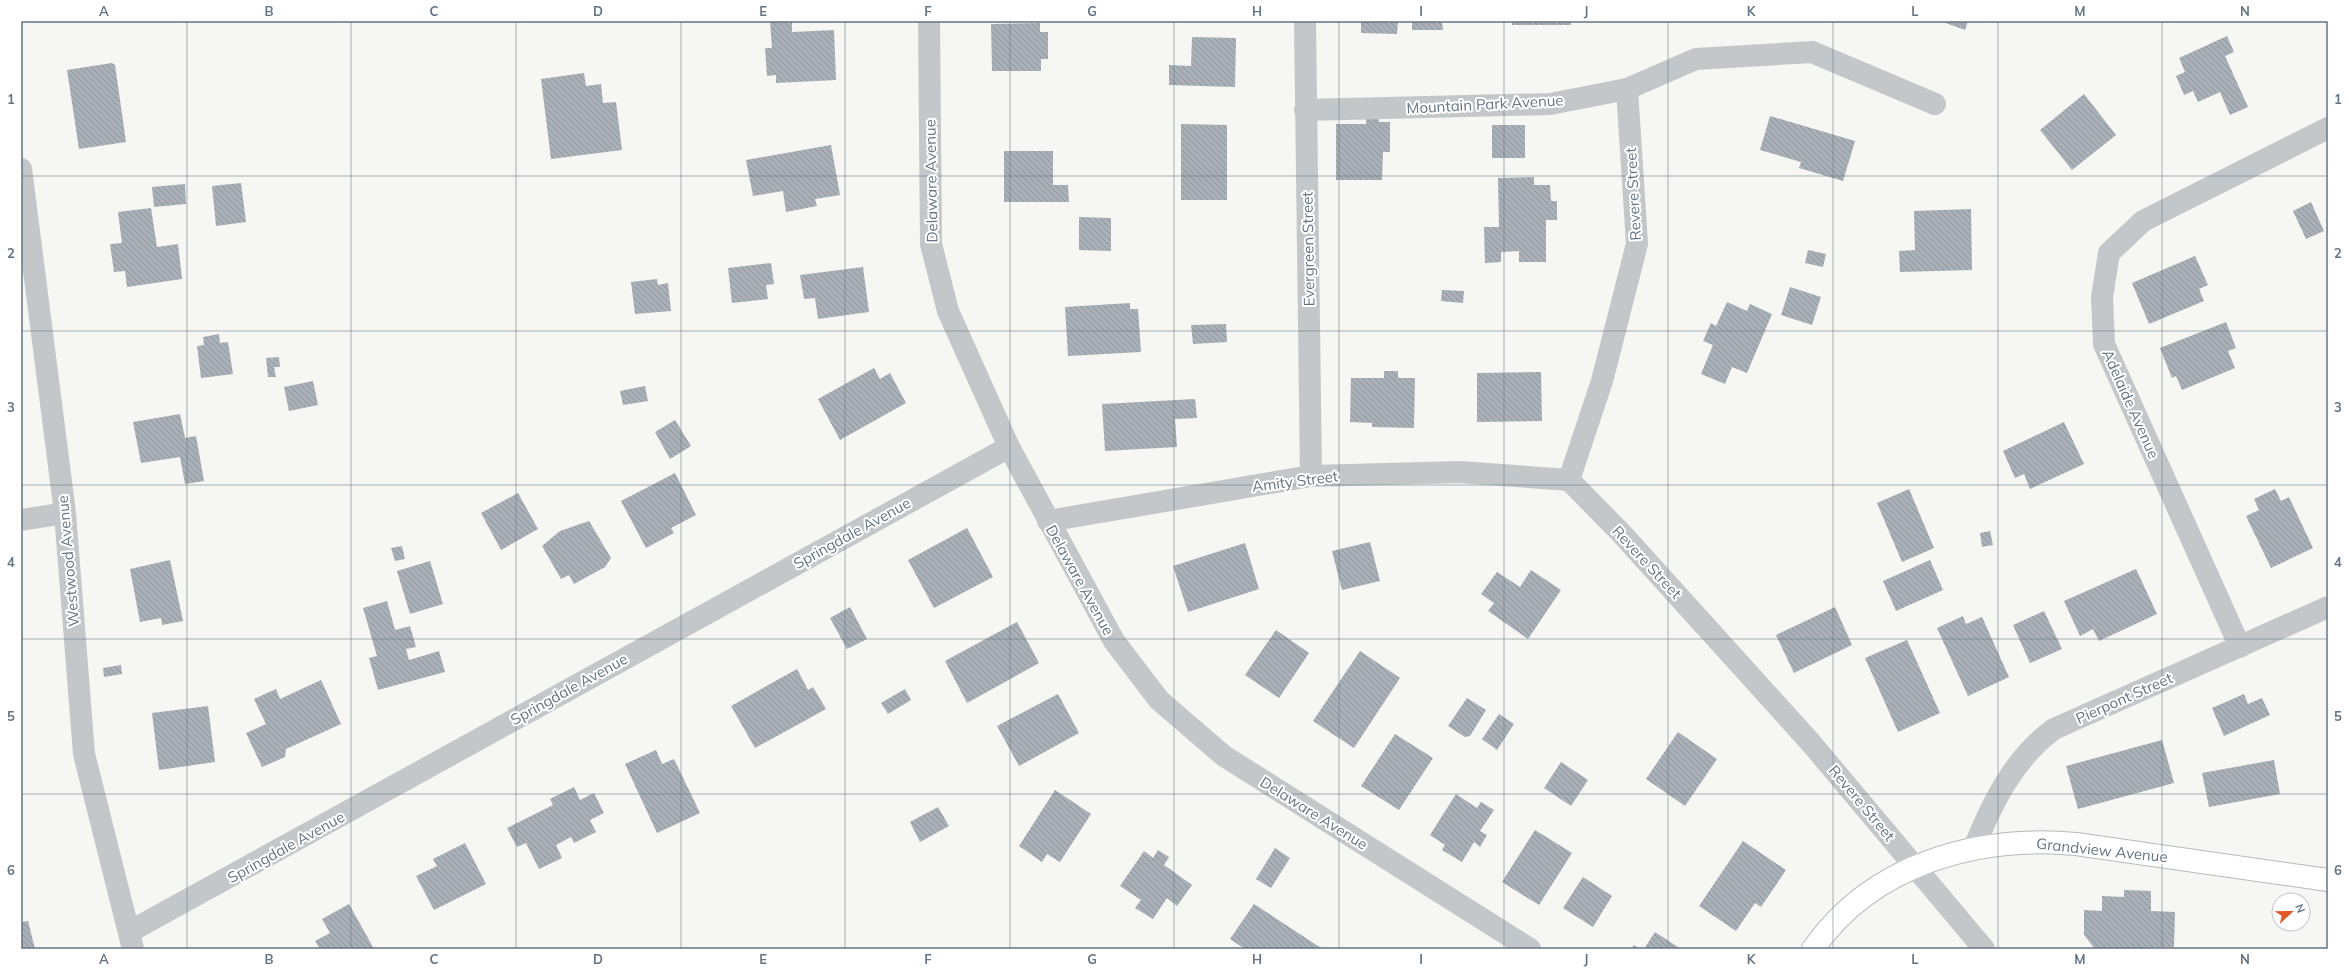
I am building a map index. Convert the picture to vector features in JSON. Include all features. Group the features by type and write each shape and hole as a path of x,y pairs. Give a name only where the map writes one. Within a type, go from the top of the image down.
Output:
{"main road":[{"name":"Grandview Avenue","path":"1813,949 1830,927 1855,903 1886,882 1915,866 1946,855 1974,848 2035,842 2076,844 2328,880"}],"street":[{"name":"Delaware Avenue","path":"928,21 931,244 948,311 1009,447 1114,641 1159,700 1224,756 1530,949"},
{"name":"Evergreen Street","path":"1305,21 1311,476"},
{"name":"Mountain Park Avenue","path":"1305,110 1550,104 1627,89 1696,59 1812,52 1935,104"},
{"name":"Revere Street","path":"1627,89 1637,244 1602,381 1569,480 1622,534 1812,743 1984,949"},
{"name":"Adelaide Avenue","path":"2240,647 2104,344 2102,297 2109,253 2143,221 2328,128"},
{"name":"Westwood Avenue","path":"21,168 65,513 84,754 131,941"},
{"name":"Springdale Avenue","path":"131,941 1009,447"},
{"name":"Amity Street","path":"1048,521 1311,476 1460,472 1569,480"},
{"path":"21,520 65,513"},
{"name":"Pierpont Street","path":"1974,848 1990,811 2008,778 2028,752 2043,737 2054,729 2328,607"}],"building":[{"path":"770,21 792,21 792,32 834,30 836,80 776,83 776,75 767,76 765,48 772,48"},
{"path":"1361,21 1398,21 1397,34 1361,33"},
{"path":"1412,21 1442,21 1443,30 1412,30"},
{"path":"1512,21 1571,21 1571,25 1512,25"},
{"path":"1940,21 1968,21 1965,30"},
{"path":"1040,23 1040,32 1048,32 1048,59 1041,59 1041,71 992,71 991,24"},
{"path":"2227,36 2234,52 2225,56 2248,107 2230,115 2220,92 2198,102 2193,91 2184,95 2176,76 2185,72 2179,58"},
{"path":"1192,37 1236,38 1235,87 1169,85 1169,65 1191,66"},
{"path":"112,63 115,65 126,142 79,149 67,70"},
{"path":"584,73 586,86 601,84 603,103 616,102 622,150 551,159 541,79"},
{"path":"2084,94 2116,135 2072,170 2040,130"},
{"path":"1366,113 1378,113 1379,122 1390,122 1390,152 1383,152 1382,180 1336,180 1336,124 1366,124"},
{"path":"1770,116 1855,141 1843,181 1799,168 1801,162 1760,150"},
{"path":"1181,124 1227,125 1227,200 1181,200"},
{"path":"1492,125 1525,125 1525,158 1492,158"},
{"path":"831,145 840,195 815,199 817,206 786,212 783,191 753,196 746,160"},
{"path":"1004,151 1053,151 1053,185 1068,185 1069,202 1004,202"},
{"path":"1534,177 1534,185 1550,185 1551,201 1557,201 1557,220 1546,220 1546,262 1519,262 1519,251 1501,252 1501,262 1485,263 1484,227 1499,227 1498,178"},
{"path":"241,183 246,222 216,226 212,186"},
{"path":"185,184 186,204 154,207 152,187"},
{"path":"2311,202 2324,231 2306,239 2293,211"},
{"path":"151,208 157,247 178,244 182,279 127,287 125,271 114,272 110,244 122,243 118,212"},
{"path":"1971,209 1972,270 1900,272 1899,251 1915,250 1914,211"},
{"path":"1079,217 1111,218 1111,251 1079,250"},
{"path":"1808,250 1826,254 1823,267 1805,263"},
{"path":"2195,256 2208,285 2199,289 2204,301 2149,324 2132,283"},
{"path":"771,263 774,284 766,285 768,299 732,303 728,268"},
{"path":"863,267 869,312 818,319 815,298 804,299 800,275"},
{"path":"657,279 658,285 668,283 671,311 635,314 631,282"},
{"path":"1790,287 1821,297 1812,325 1781,315"},
{"path":"1442,290 1464,291 1463,303 1441,301"},
{"path":"1727,302 1747,311 1750,304 1772,314 1747,373 1732,367 1725,384 1701,374 1713,345 1703,341 1711,323 1716,326"},
{"path":"1130,303 1130,309 1138,309 1141,352 1068,356 1065,307"},
{"path":"2226,322 2236,348 2228,351 2235,368 2182,390 2176,376 2172,378 2160,348"},
{"path":"1226,324 1227,342 1193,344 1191,325"},
{"path":"219,334 220,343 228,342 233,374 201,378 197,346 204,345 203,337"},
{"path":"279,357 280,367 274,367 276,377 268,377 266,358"},
{"path":"874,368 880,379 890,373 906,403 840,440 818,399"},
{"path":"1384,371 1398,371 1398,378 1415,378 1414,428 1372,427 1372,423 1350,422 1351,378 1384,378"},
{"path":"1541,372 1542,421 1477,422 1477,373"},
{"path":"313,381 318,405 289,411 284,387"},
{"path":"645,386 648,401 623,405 620,391"},
{"path":"1195,399 1197,418 1175,419 1177,447 1105,451 1102,404"},
{"path":"180,414 185,438 196,436 204,481 185,484 180,457 141,463 133,422"},
{"path":"675,420 691,446 670,459 655,432"},
{"path":"2064,422 2084,464 2030,489 2024,474 2015,478 2003,451"},
{"path":"675,473 696,515 671,528 674,533 646,548 621,501"},
{"path":"1909,489 1934,548 1902,562 1877,503"},
{"path":"2275,489 2281,501 2289,497 2313,548 2271,568 2246,516 2259,510 2254,499"},
{"path":"518,493 538,529 501,550 481,513"},
{"path":"589,521 611,558 605,567 574,584 569,575 561,579 542,546 560,531"},
{"path":"967,528 993,577 934,608 908,560"},
{"path":"1990,531 1993,545 1982,547 1980,533"},
{"path":"1370,542 1380,581 1342,590 1332,551"},
{"path":"1245,543 1259,589 1188,612 1173,566"},
{"path":"402,546 405,559 395,561 391,548"},
{"path":"170,560 183,621 162,625 161,618 140,622 130,569"},
{"path":"1930,560 1943,590 1896,611 1883,581"},
{"path":"430,561 443,604 410,614 397,571"},
{"path":"2136,569 2157,614 2099,641 2093,629 2080,636 2064,601"},
{"path":"1531,570 1561,590 1528,639 1488,611 1494,603 1481,594 1497,572 1520,587"},
{"path":"387,601 395,630 410,626 416,647 406,649 409,660 439,651 445,672 378,690 369,658 377,656 363,608"},
{"path":"850,607 867,639 847,649 830,618"},
{"path":"1835,607 1852,645 1794,673 1776,635"},
{"path":"2044,611 2062,649 2030,663 2013,625"},
{"path":"1963,616 1966,624 1982,617 2009,677 1968,696 1937,628"},
{"path":"1017,622 1039,663 967,703 945,661"},
{"path":"1276,630 1309,653 1279,698 1245,675"},
{"path":"1907,640 1940,713 1898,732 1865,658"},
{"path":"1360,651 1400,678 1354,748 1313,721"},
{"path":"121,665 122,674 104,677 103,668"},
{"path":"797,669 808,690 813,687 826,709 755,748 731,706"},
{"path":"321,680 341,724 286,749 285,757 262,767 246,733 266,724 254,699 276,689 280,699"},
{"path":"905,689 911,700 888,714 881,703"},
{"path":"1058,694 1079,733 1019,766 997,726"},
{"path":"2244,694 2248,704 2262,698 2270,715 2224,736 2212,708"},
{"path":"1467,698 1486,710 1470,736 1465,737 1448,726"},
{"path":"208,706 215,762 159,770 152,713"},
{"path":"1499,714 1514,724 1497,750 1482,739"},
{"path":"1678,732 1717,759 1685,806 1646,779"},
{"path":"1395,734 1433,758 1399,810 1361,786"},
{"path":"2162,740 2174,783 2078,809 2066,766"},
{"path":"656,750 662,764 674,759 700,813 657,833 625,764"},
{"path":"2274,760 2280,794 2209,807 2202,773"},
{"path":"1561,762 1588,780 1571,806 1544,788"},
{"path":"574,787 580,800 594,793 604,813 590,820 596,832 574,843 571,837 556,845 562,858 539,869 526,843 517,847 507,828 553,805 550,799"},
{"path":"1055,790 1091,814 1060,862 1047,854 1042,862 1019,846"},
{"path":"1456,794 1477,808 1481,802 1494,810 1480,831 1487,835 1480,847 1474,842 1462,862 1442,850 1445,845 1430,835"},
{"path":"938,807 949,826 920,842 910,822"},
{"path":"1535,830 1572,853 1539,905 1502,882"},
{"path":"1743,841 1786,870 1761,907 1755,903 1736,931 1699,906"},
{"path":"465,843 486,884 434,910 416,876 437,866 433,859"},
{"path":"1275,848 1290,858 1271,888 1256,879"},
{"path":"1158,850 1169,857 1164,865 1192,885 1177,906 1167,898 1153,919 1135,908 1141,900 1120,886 1144,851 1153,858"},
{"path":"1583,877 1612,896 1593,927 1563,908"},
{"path":"2124,890 2151,891 2151,911 2175,912 2174,947 2095,949 2084,935 2084,910 2102,911 2102,896 2124,897"},
{"path":"349,904 374,949 320,949 315,941 330,933 322,919"},
{"path":"1254,904 1321,948 1245,949 1230,939"},
{"path":"28,921 35,949 21,949 21,922"},
{"path":"1655,932 1681,949 1644,949"},
{"path":"1634,945 1640,949 1631,949"}]}
